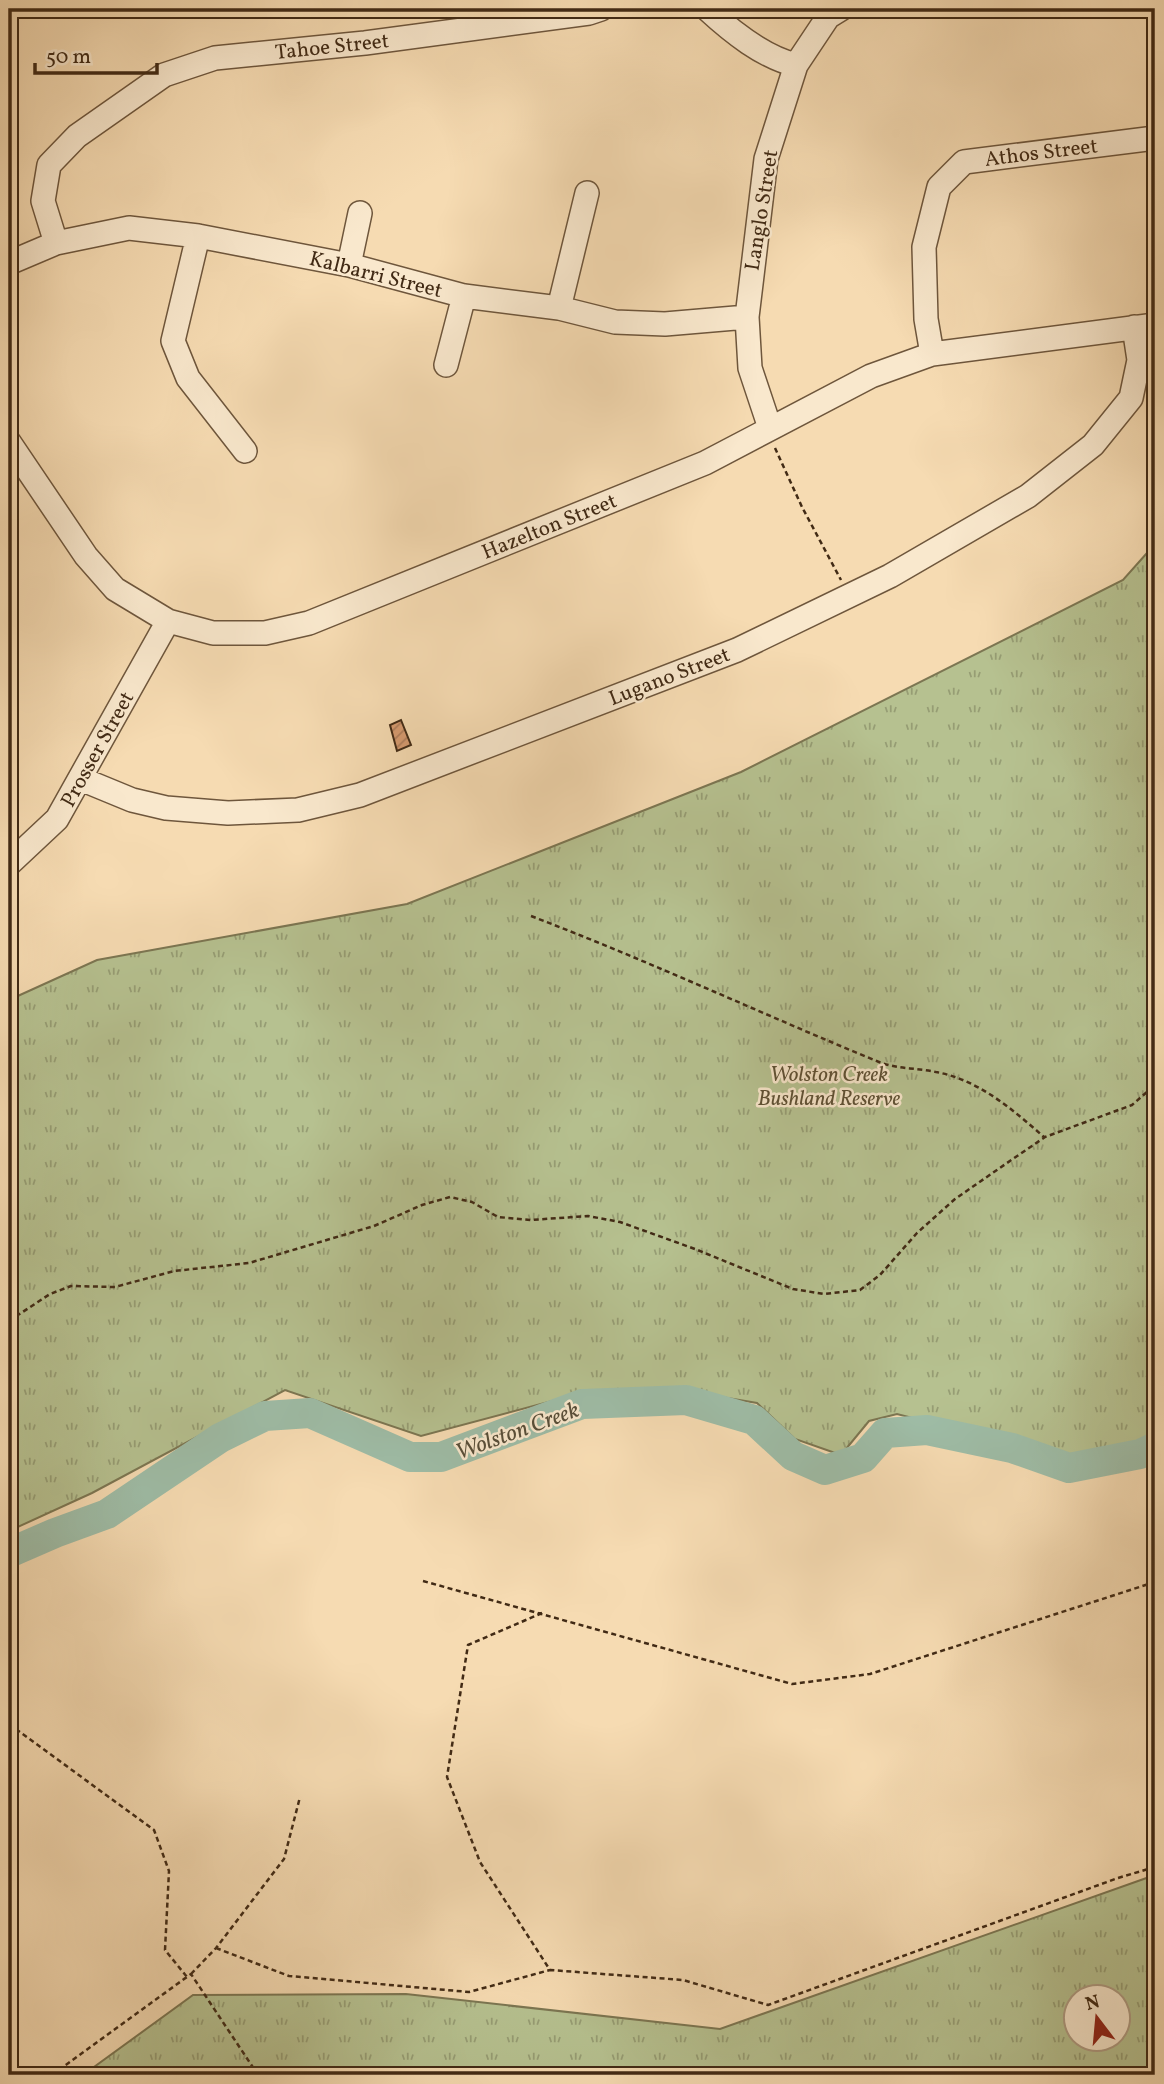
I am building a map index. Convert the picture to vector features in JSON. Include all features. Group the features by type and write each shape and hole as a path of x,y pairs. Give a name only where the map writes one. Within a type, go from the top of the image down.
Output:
{"street":[{"name":"Tahoe Street","path":"56,243 43,201 48,165 76,136 164,75 215,58 491,27 601,9"},
{"path":"707,9 726,27 757,47 783,62 796,65"},
{"name":"Langlo Street","path":"769,428 750,368 747,317 766,159 796,65 828,17 841,9"},
{"name":"Athos Street","path":"932,354 926,319 924,247 939,187 951,174 964,162 1155,138"},
{"path":"559,308 587,193"},
{"path":"349,265 360,213"},
{"name":"Kalbarri Street","path":"9,263 56,243 129,228 198,236 349,265 464,296 559,308 615,322 665,324 747,317"},
{"path":"198,236 173,341 188,378 245,451"},
{"path":"446,365 464,296"},
{"name":"Hazelton Street","path":"9,442 86,556 115,589 168,621 213,633 265,633 309,623 705,463 871,376 932,354 1145,326"},
{"name":"Lugano Street","path":"81,779 132,800 166,808 228,813 298,810 360,794 724,655 890,576 1028,496 1093,445 1131,398 1145,326"},
{"name":"Prosser Street","path":"9,864 57,819 168,621"}],"path":[{"path":"769,428 772,441 802,507 841,579 837,586 840,600"},
{"path":"531,916 684,977 882,1064 939,1072 970,1083 1007,1104 1045,1137"},
{"path":"9,1321 50,1294 71,1286 115,1287 174,1271 249,1263 374,1226 422,1205 450,1197 472,1202 498,1217 531,1220 588,1216 620,1222 793,1289 824,1294 860,1290 880,1275 917,1233 955,1199 1045,1137 1132,1105 1155,1085"},
{"path":"423,1581 792,1684 870,1674 1155,1582"},
{"path":"542,1613 468,1645 447,1777 480,1862 550,1970"},
{"path":"9,1724 154,1830 169,1871 165,1950 189,1975 258,2075"},
{"path":"52,2075 189,1975 216,1948 284,1859 300,1797"},
{"path":"216,1948 289,1976 469,1992 550,1970 683,1980 768,2005 1155,1867"}],"green space":[{"name":"Wolston Creek Bushland Reserve","path":"1155,544 1155,1435 1136,1445 1070,1458 897,1414 869,1421 841,1455 795,1439 757,1403 692,1392 567,1397 421,1436 285,1390 92,1493 9,1531 9,1000 97,960 407,904 741,772 1123,580"},
{"path":"1155,1875 1155,2075 83,2075 193,1995 406,1994 720,2029"}],"building":[{"path":"401,720 411,745 397,751 390,725"}],"waterway":[{"name":"Wolston Creek","path":"9,1553 107,1514 220,1438 265,1416 310,1413 410,1457 441,1457 582,1404 686,1400 754,1420 793,1456 825,1470 863,1458 885,1433 927,1430 1012,1448 1069,1468 1140,1454 1155,1447"}]}
